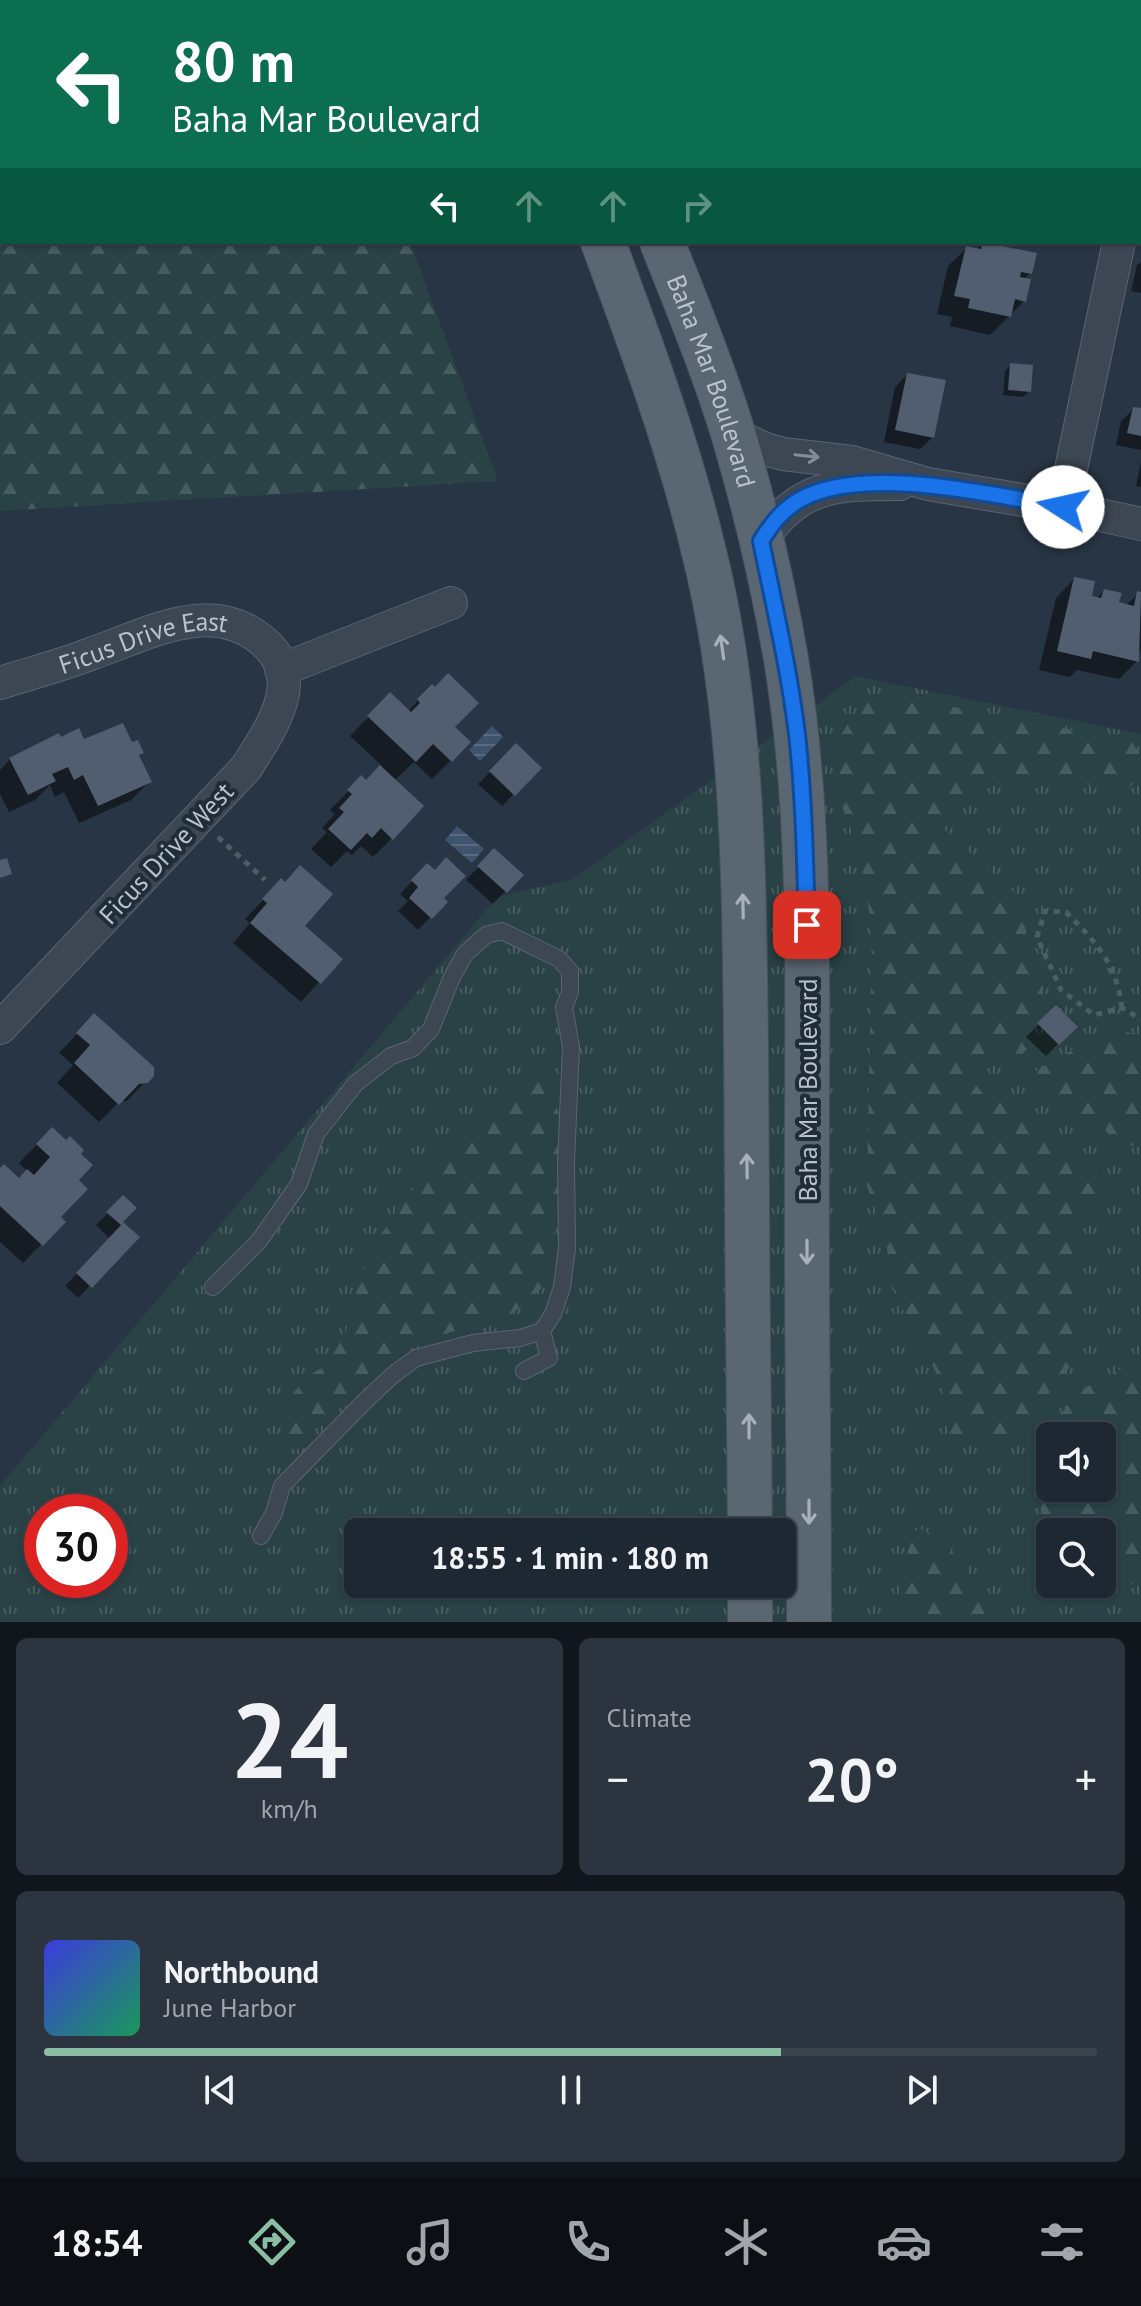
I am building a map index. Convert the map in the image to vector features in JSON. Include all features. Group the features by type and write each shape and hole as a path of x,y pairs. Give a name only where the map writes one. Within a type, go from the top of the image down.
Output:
{"main road":[{"name":"Baha Mar Boulevard","path":"604,244 674,446 704,549 732,722 741,801 744,934 750,1518"},
{"name":"Baha Mar Boulevard","path":"663,244 733,434 761,541 785,657 803,804 807,925 809,1622"},
{"path":"750,1598 750,1622"}],"street":[{"path":"1063,507 1119,244"},
{"path":"733,434 765,449 852,462 928,484 1141,524"},
{"path":"761,541 785,509 821,490 928,484"},
{"path":"279,663 451,603"},
{"name":"Ficus Drive East","path":"0,683 93,654 153,629 193,620 225,622 255,633 279,663"},
{"name":"Ficus Drive West","path":"0,1028 246,768 274,723 285,688 279,663"}],"lane":[{"path":"213,1287 267,1230 299,1184 316,1134 355,1084 391,1056 413,1048 431,1029 465,954 486,935 502,931 559,959 570,971 570,992 564,1007 571,1047 566,1162 567,1248 562,1287 553,1314 542,1331 520,1338 473,1343 416,1358 394,1374 282,1486 274,1513 261,1536"},
{"path":"524,1371 549,1358 542,1331"}],"path":[{"path":"198,819 265,880"},
{"path":"1122,1008 1119,986 1103,950 1066,912 1045,911 1037,937 1061,990 1094,1015 1122,1008 1141,1019"}],"green space":[{"path":"0,244 411,244 498,481 0,511"},
{"path":"856,676 1141,734 1141,1622 0,1622 0,1486 497,897 573,879"},
{"path":"893,695 1138,743 1133,784 1120,796 1070,778 1028,778 969,790 937,823 1023,900 1028,955 1047,1004 1032,1022 1030,1048 1005,1063 979,1056 969,1075 982,1093 1013,1105 1107,1176 1074,1231 1075,1360 1024,1426 1005,1437 960,1437 949,1432 944,1388 892,1288 886,1240 867,1186 872,928 859,850 839,799 841,735 859,706"},
{"path":"1121,1031 1141,1036 1141,1148 1115,1141 1102,1127 1039,1092 1036,1071 1072,1050 1084,1036"},
{"path":"542,1076 556,1097 558,1222 551,1244 549,1277 542,1288 507,1318 435,1336 406,1350 358,1394 337,1406 313,1429 301,1449 289,1449 281,1405 314,1372 324,1367 342,1340 355,1308 356,1287 380,1236 426,1171 482,1127 500,1095 513,1082"},
{"path":"1141,1359 1141,1584 1116,1583 1116,1518 1043,1518 1042,1502 1116,1502 1116,1422 1056,1422 1075,1393"},
{"path":"918,1528 952,1551 992,1605 1012,1622 897,1622 908,1550"}],"water":[{"path":"492,726 503,737 480,761 469,750"},
{"path":"457,826 484,849 472,863 445,840"}],"building":[{"path":"982,244 992,244 1037,253 1032,274 1021,272 1020,277 1031,279 1026,302 1015,299 1011,317 968,308 970,299 954,296 966,246 981,249"},
{"path":"1010,363 1033,365 1031,392 1008,390"},
{"path":"907,373 946,380 934,438 895,430"},
{"path":"1133,407 1141,408 1141,436 1127,433"},
{"path":"1074,577 1095,581 1092,596 1101,598 1104,589 1122,593 1119,602 1134,606 1137,591 1141,592 1139,662 1093,651 1091,659 1057,651"},
{"path":"448,673 479,703 455,727 471,742 452,762 433,744 416,762 367,716 390,692 411,712 420,703 417,699"},
{"path":"123,723 132,742 138,740 144,753 139,755 152,782 98,806 83,775 74,780 68,767 52,774 56,781 28,795 9,758 59,733 61,737 79,728 84,739"},
{"path":"516,743 542,768 515,796 489,771"},
{"path":"380,765 424,806 393,840 381,828 372,838 367,833 351,850 328,829 344,812 339,808 352,794 347,790 361,775 366,780"},
{"path":"494,848 524,875 507,893 477,866"},
{"path":"446,857 466,876 444,898 448,902 432,919 409,898 418,887 411,880 427,863 435,870"},
{"path":"7,858 12,874 0,878 0,860"},
{"path":"300,865 333,894 305,926 343,959 321,984 250,923 267,903 262,899 281,878 285,882"},
{"path":"1056,1005 1078,1027 1059,1045 1037,1023"},
{"path":"94,1013 154,1067 154,1076 148,1083 139,1084 119,1105 74,1063 90,1045 76,1033"},
{"path":"52,1127 66,1140 70,1136 84,1150 81,1154 93,1165 79,1180 88,1189 61,1217 66,1222 43,1246 0,1206 0,1168 4,1164 19,1178 27,1169 34,1175 50,1157 36,1144"},
{"path":"123,1195 137,1208 123,1222 140,1237 92,1288 76,1273 121,1225 106,1212"}],"route":[{"path":"807,925 803,804 796,733 785,657 761,541 772,523 785,509 801,499 821,490 846,486 928,484 1063,507"}]}
